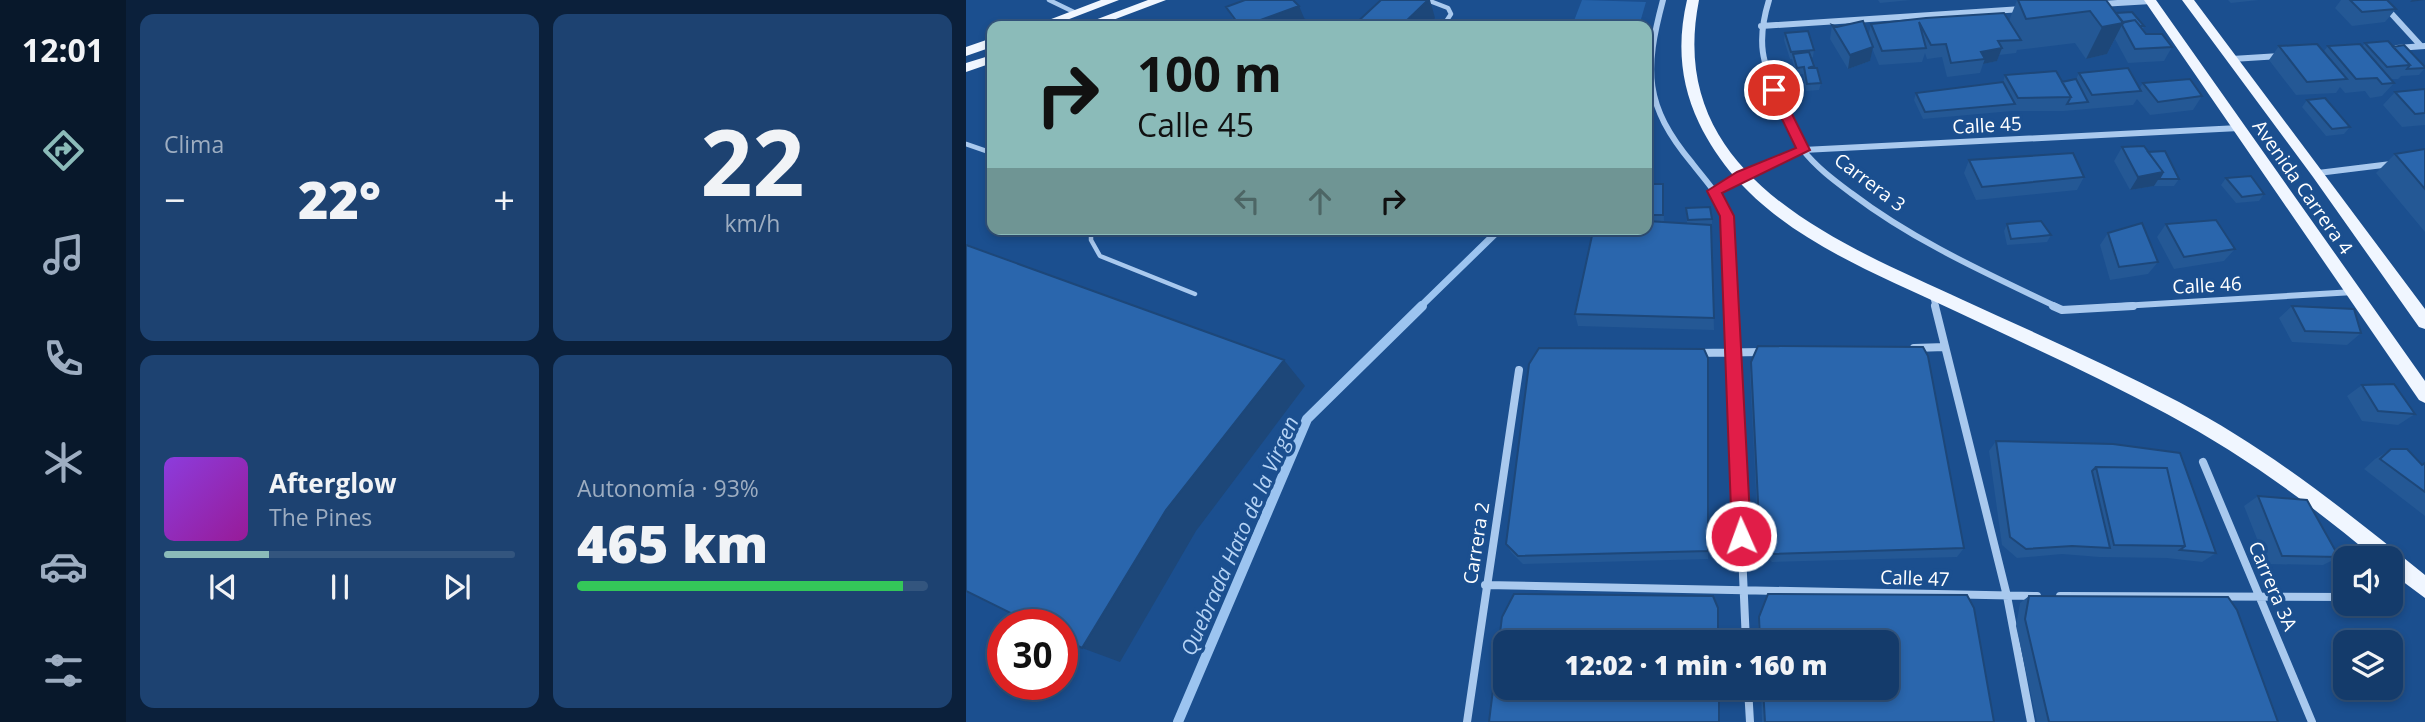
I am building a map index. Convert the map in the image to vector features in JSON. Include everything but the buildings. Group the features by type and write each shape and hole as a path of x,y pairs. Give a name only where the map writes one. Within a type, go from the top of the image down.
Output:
{"main road":[{"path":"1053,21 1114,0"},
{"path":"1099,21 1160,0"},
{"path":"1693,0 1685,30 1688,76 1695,101 1708,126 1742,176 1765,201 1796,223 1840,248 2189,418 2281,472 2375,546"},
{"name":"Avenida Carrera 4","path":"2188,0 2419,303 2425,322"},
{"name":"Avenida Carrera 4","path":"2151,1 2425,395"},
{"path":"966,45 987,38"},
{"path":"966,51 987,44"},
{"path":"966,68 987,61"},
{"path":"2403,569 2425,588"}],"street":[{"path":"1652,40 1663,0"},
{"name":"Carrera 3","path":"1769,0 1761,26 1760,42 1767,74 1803,150 1835,181 1889,221 1928,244 2062,310"},
{"path":"2379,0 2423,46"},
{"path":"2095,5 2151,1"},
{"path":"1761,26 2026,9"},
{"path":"2394,48 2423,46"},
{"path":"2232,59 2286,56"},
{"path":"1652,90 1670,137 1714,191 1727,216 1746,630"},
{"name":"Calle 45","path":"1714,191 1803,150 2240,128"},
{"path":"2318,173 2398,164"},
{"path":"1931,292 2007,596 2031,722"},
{"name":"Calle 46","path":"2062,310 2354,292"},
{"path":"1906,348 1945,347"},
{"path":"1682,353 1774,352"},
{"name":"Carrera 2","path":"1467,722 1485,585 1519,370"},
{"name":"Carrera 3A","path":"2203,462 2312,722"},
{"name":"Calle 47","path":"1485,585 1744,588 2007,596 2333,597"},
{"path":"1749,700 1750,722"}],"lane":[{"path":"1049,0 1076,13"},
{"path":"1427,0 1448,8 1451,14 1446,21"},
{"path":"966,144 987,151"},
{"path":"1091,235 1100,256 1195,294"}],"shaded area":[{"path":"1582,0 1646,2 1640,21 1574,21"}],"waterway":[{"name":"Quebrada Hato de la Virgen","path":"1420,307 1494,235"},
{"name":"Quebrada Hato de la Virgen","path":"1178,722 1307,419 1422,306"}],"route":[{"path":"1741,536 1727,216 1714,191 1803,150 1774,90"}]}
